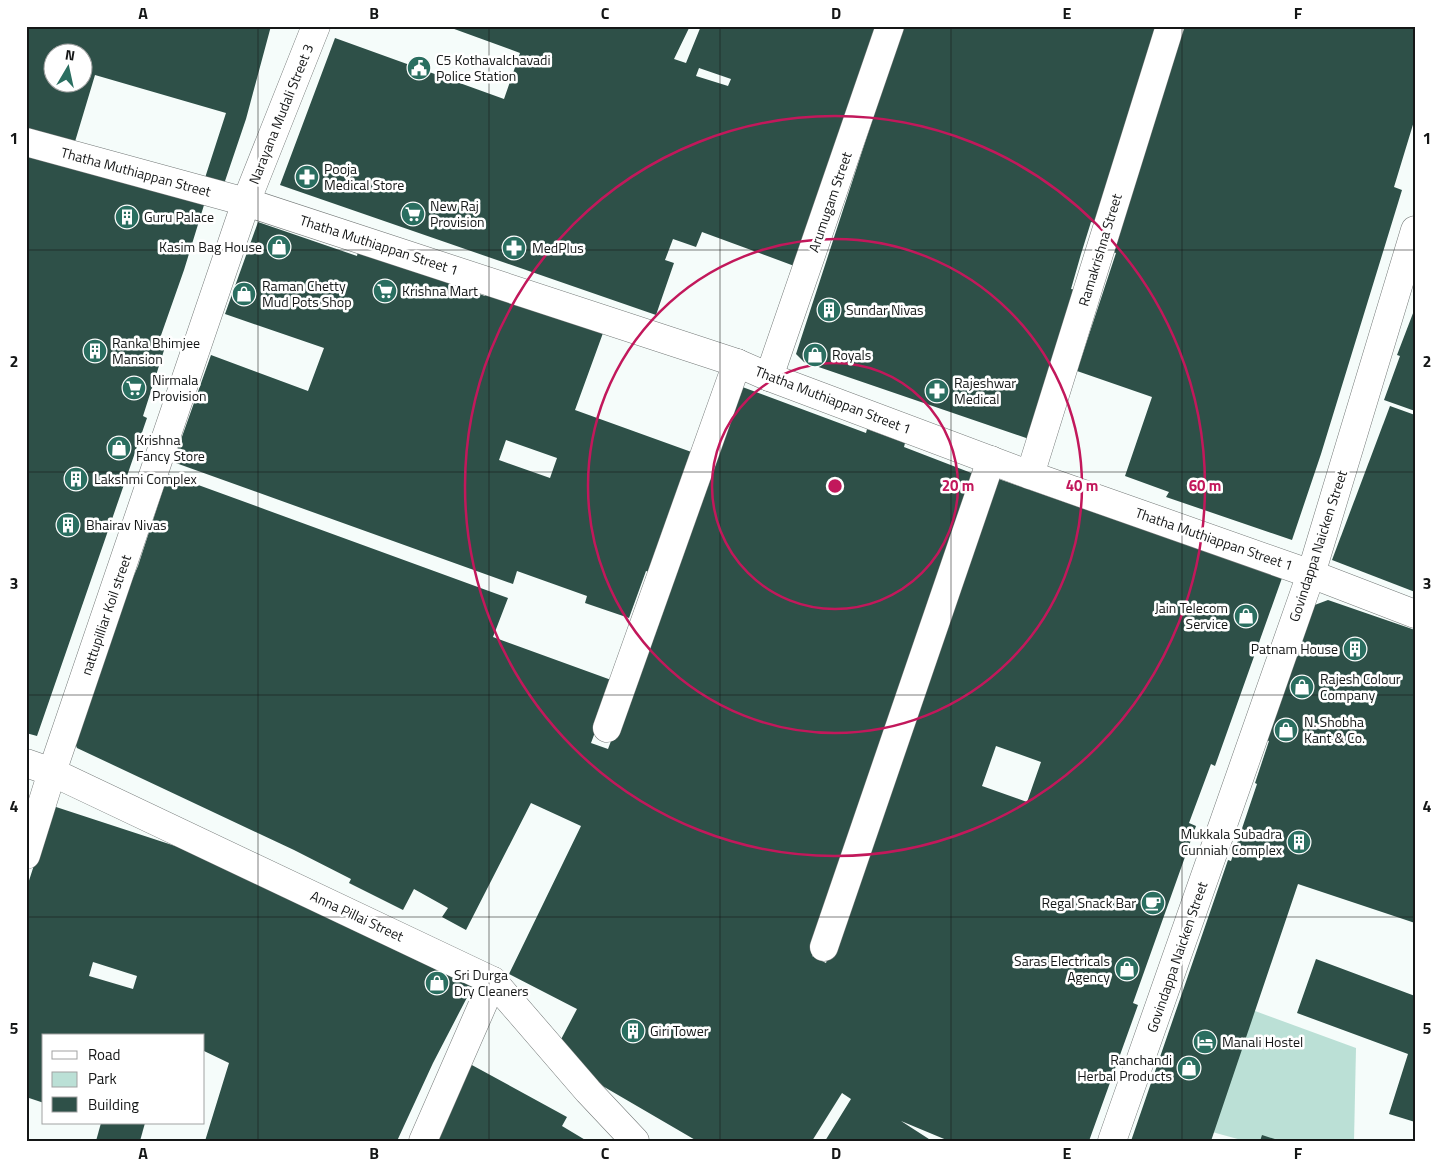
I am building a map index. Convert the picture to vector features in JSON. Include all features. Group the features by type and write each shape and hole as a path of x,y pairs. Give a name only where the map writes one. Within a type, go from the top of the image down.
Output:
{"street":[{"name":"Narayana Mudali Street 3","path":"246,202 316,26"},
{"name":"Arumugam Street","path":"769,377 890,26"},
{"name":"Ramakrishna Street","path":"1030,474 1170,26"},
{"name":"Thatha Muthiappan Street","path":"26,142 246,202"},
{"name":"Thatha Muthiappan Street 1","path":"246,202 737,363 769,377 991,460 1311,574 1415,614"},
{"name":"nattupilliar Koil street","path":"26,854 52,772 246,202"},
{"name":"Govindappa Naicken Street","path":"1112,1141 1311,574 1415,230"},
{"path":"607,728 737,363"},
{"path":"824,947 991,460"},
{"name":"Anna Pillai Street","path":"26,763 52,772 493,981 588,1091 635,1141"},
{"path":"424,1141 493,981"}],"green space":[{"path":"1217,997 1356,1048 1354,1141 1245,1141 1161,1118"}],"building":[{"path":"26,26 271,26 246,119 223,187 204,181 226,113 95,75 92,85 92,42 42,42 42,92 90,92 74,145 26,132"},
{"path":"446,26 690,26 674,59 686,63 701,26 881,26 797,267 702,232 696,247 673,239 665,260 674,263 656,315 280,185 335,38 504,99 520,53","holes":["699,68 731,79 728,86 696,76"]},
{"path":"903,26 1160,26 1095,223 1091,222 1081,254 1071,289 1077,290 1032,440 804,362 796,354"},
{"path":"1182,26 1415,26 1415,118 1394,187 1402,190 1321,454 1292,540 1166,497 1169,492 1125,476 1152,397 1077,371 1116,253 1110,251"},
{"path":"26,152 204,205 159,341 166,344 143,416 147,418 37,736 26,733"},
{"path":"258,222 357,256 358,251 485,296 487,292 603,333 575,410 697,454 654,573 646,571 629,618 585,603 587,596 517,571 513,584 173,462 211,355 308,391 324,348 225,314","holes":["506,440 557,458 550,478 499,460"]},
{"path":"1415,308 1415,411 1384,400 1400,356 1397,355"},
{"path":"737,385 866,433 867,429 905,443 904,447 974,474 841,884 812,956 826,963 993,477 1282,578 1215,766 1211,764 1189,823 1196,826 1133,1003 1138,1005 1089,1141 949,1141 901,1121 932,1141 825,1141 851,1099 842,1093 812,1141 697,1141 582,1074 558,1045 577,1009 509,974 581,826 531,803 466,930 442,917 448,908 414,889 403,910 349,883 351,879 294,850 77,748 70,732 100,654 138,566 168,474 508,598 493,637 614,681 591,743 608,749","holes":["996,746 1041,762 1027,802 982,786"]},
{"path":"1390,406 1415,415 1415,592 1332,560"},
{"path":"1328,600 1415,630 1415,923 1298,884 1211,1141 1131,1141 1228,860 1231,861 1257,784 1255,783 1269,741 1266,740 1312,606"},
{"path":"53,806 218,860 474,984 433,1063 397,1141 205,1141 229,1063 205,1051 205,1034 42,1034 42,1102 26,1097 26,890","holes":["93,962 137,976 133,989 89,976"]},
{"path":"1316,959 1415,996 1415,1122 1389,1114 1408,1054 1297,1013"},
{"path":"470,1064 567,1117 562,1126 587,1141 428,1141"},
{"path":"101,1124 145,1124 140,1141 96,1141"},
{"path":"1262,1135 1278,1140 1278,1141 1260,1141"}],"place":[{"name":"C5 Kothavalchavadi Police Station","path":"419,68"},
{"name":"Pooja Medical Store","path":"307,177"},
{"name":"New Raj Provision","path":"413,214"},
{"name":"Guru Palace","path":"127,217"},
{"name":"Kasim Bag House","path":"279,247"},
{"name":"MedPlus","path":"514,248"},
{"name":"Krishna Mart","path":"385,291"},
{"name":"Raman Chetty Mud Pots Shop","path":"244,294"},
{"name":"Sundar Nivas","path":"829,310"},
{"name":"Ranka Bhimjee Mansion","path":"95,351"},
{"name":"Royals","path":"815,355"},
{"name":"Nirmala Provision","path":"134,388"},
{"name":"Rajeshwar Medical","path":"937,391"},
{"name":"Krishna Fancy Store","path":"119,448"},
{"name":"Lakshmi Complex","path":"76,479"},
{"name":"Bhairav Nivas","path":"68,525"},
{"name":"Jain Telecom Service","path":"1246,616"},
{"name":"Patnam House","path":"1355,649"},
{"name":"Rajesh Colour Company","path":"1302,687"},
{"name":"N. Shobha Kant & Co.","path":"1286,730"},
{"name":"Mukkala Subadra Cunniah Complex","path":"1299,842"},
{"name":"Regal Snack Bar","path":"1153,903"},
{"name":"Saras Electricals Agency","path":"1127,969"},
{"name":"Sri Durga Dry Cleaners","path":"437,983"},
{"name":"Giri Tower","path":"633,1031"},
{"name":"Manali Hostel","path":"1205,1042"},
{"name":"Ranchandi Herbal Products","path":"1189,1068"}]}
